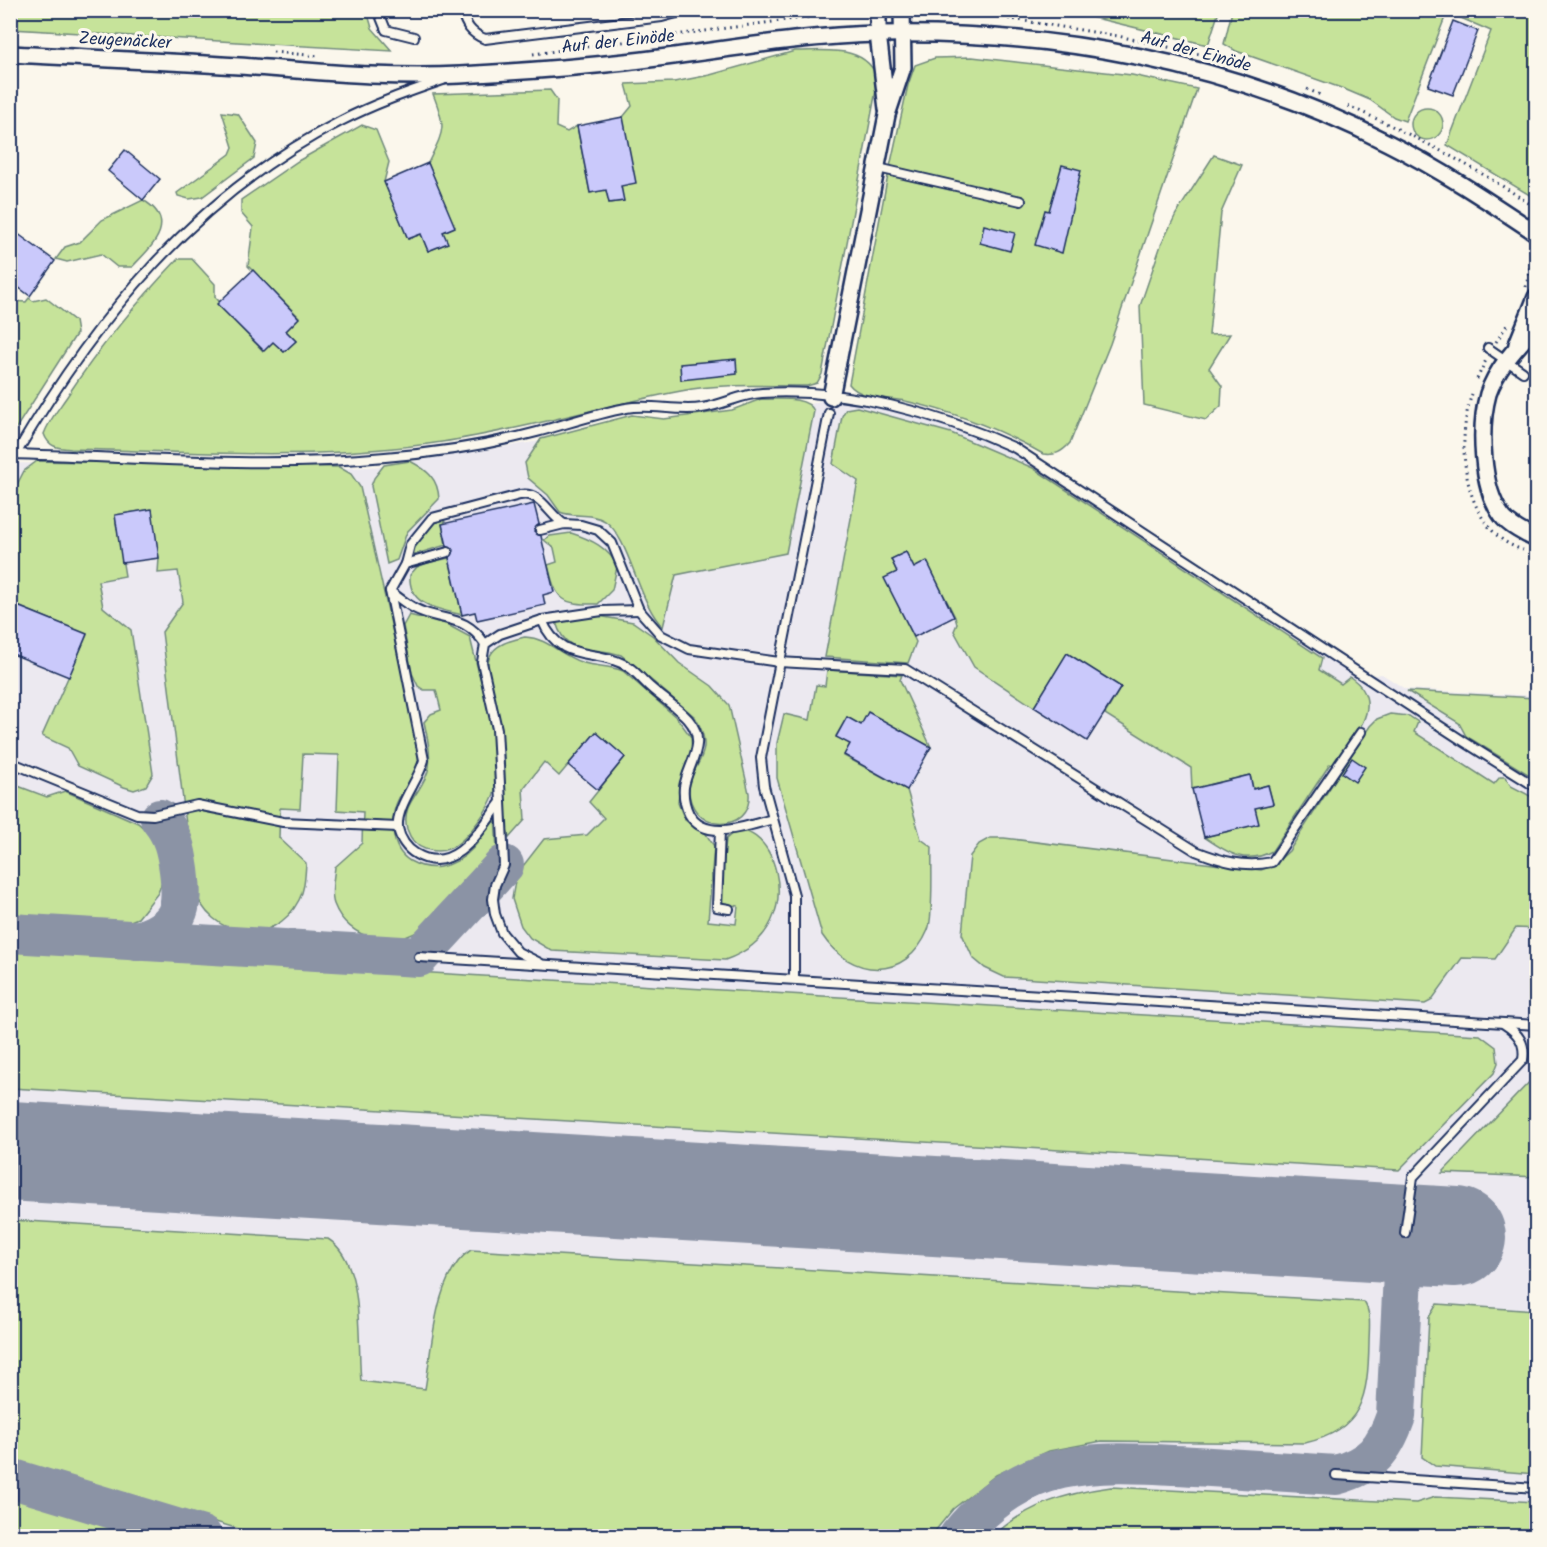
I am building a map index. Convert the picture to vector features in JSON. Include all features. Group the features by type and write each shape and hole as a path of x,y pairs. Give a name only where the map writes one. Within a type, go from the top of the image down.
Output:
{"street":[{"path":"878,10 878,34 887,115"},
{"path":"831,397 887,115 903,67 902,10"},
{"name":"Auf der Einöde","path":"237,66 317,72 455,75 624,63 781,41 878,34 1013,39 1072,46 1123,53 1205,71 1300,103 1387,142 1440,171 1536,233"},
{"name":"Zeugenäcker","path":"10,54 237,66"},
{"path":"1536,297 1511,355 1488,394 1483,436 1488,488 1503,518 1536,539"},
{"path":"1511,355 1536,326"}],"lane":[{"path":"378,10 386,30 414,37"},
{"path":"461,10 467,26 475,35 485,39 662,17 688,10"},
{"path":"13,454 63,376 96,330 187,229 225,197 303,142 383,101 455,75"},
{"path":"878,168 1021,201"},
{"path":"1488,348 1511,355 1523,372"},
{"path":"13,454 238,461 358,460 511,438 629,407 674,411 703,408 743,395 762,393 831,397 924,414 1015,448 1462,741 1536,787"},
{"path":"794,979 794,896 764,786 761,758 829,413"},
{"path":"501,802 467,847 435,861 410,851 402,840 398,827 405,800 420,776 424,760 390,591 405,564 410,545 432,518 530,493 537,497 554,518 564,524 598,530 612,543 639,610 661,634 689,649 779,662 905,669 1196,851 1239,864 1272,862 1361,732"},
{"path":"540,530 564,524"},
{"path":"405,564 448,552"},
{"path":"390,591 424,613 445,616 476,632 485,644 482,662 498,738 504,865 493,899 495,914 502,933 518,952 543,964"},
{"path":"485,644 500,634 542,620 602,611 639,610"},
{"path":"542,620 551,636 566,649 575,653 612,659 631,668 688,720 696,732 698,748 684,787 685,806 697,823 720,830 773,819"},
{"path":"10,762 137,814 153,815 197,805 283,822 398,827"},
{"path":"720,830 717,907 729,909"},
{"path":"419,957 1536,1025"},
{"path":"1405,1233 1413,1177 1523,1060 1521,1038 1515,1030 1503,1023"},
{"path":"1336,1474 1536,1488"}],"path":[{"path":"525,55 817,16 837,10"},
{"path":"266,52 321,56"}],"shaded area":[{"path":"846,390 870,399 935,414 993,434 1040,458 1368,676 1382,674 1405,689 1536,696 1536,1536 11,1536 11,463 330,469 385,466 659,422 809,405"}],"green space":[{"path":"10,11 367,11 372,28 392,51 11,29"},
{"path":"1066,11 1219,11 1208,45"},
{"path":"1232,11 1536,11 1536,199 1447,145 1491,31 1447,12 1405,121 1394,117 1370,100 1236,51 1224,44"},
{"path":"795,51 832,51 855,55 865,60 873,68 878,80 822,374 817,383 807,386 696,388 472,437 350,452 257,454 71,449 55,446 46,439 44,434 52,419 106,341 178,259 192,259 215,284 215,297 220,302 218,304 263,351 273,342 284,352 296,341 286,331 299,317 248,266 253,227 241,213 241,200 298,161 362,125 376,130 389,162 384,182 408,239 421,234 428,251 447,243 443,232 454,227 428,163 442,129 433,94 550,90 557,100 556,127 567,132 577,126 590,193 606,190 609,203 623,201 621,186 623,117 632,106 626,84 674,82 710,75"},
{"path":"972,57 1132,75 1197,89 1110,344 1070,443 1055,454 1043,454 993,429 959,416 905,401 860,393 849,384 886,185 908,85 915,65 935,58"},
{"path":"1427,108 1438,113 1443,124 1438,135 1427,140 1416,135 1411,124 1416,113"},
{"path":"222,112 238,114 257,143 254,158 202,197 189,199 178,196 177,193 230,154 233,147"},
{"path":"1214,155 1242,165 1221,213 1209,335 1230,334 1209,368 1222,386 1221,406 1206,420 1144,405 1140,306 1161,245 1176,214"},
{"path":"143,200 154,208 160,217 161,226 154,243 132,267 117,267 101,254 67,262 56,259 65,247 80,242 102,220"},
{"path":"29,298 33,301 46,298 75,321 77,333 11,436 11,301 26,302"},
{"path":"761,399 798,400 810,406 814,411 786,553 676,575 663,627 647,603 614,529 600,518 560,512 548,495 528,478 525,463 541,439 632,415 664,419 732,410"},
{"path":"857,407 951,433 1033,468 1322,658 1319,670 1341,684 1350,677 1361,687 1366,698 1367,709 1363,721 1334,766 1330,764 1272,851 1254,857 1245,857 1228,852 1204,837 1258,824 1255,808 1273,804 1268,785 1253,789 1250,775 1192,789 1191,768 1105,714 1121,687 1067,654 1034,707 974,667 954,631 957,624 955,617 927,562 914,568 906,552 891,559 897,572 885,578 916,642 908,663 825,657 858,481 833,464 842,416 846,409"},
{"path":"37,461 339,467 351,474 360,487 419,748 415,772 399,798 394,814 393,832 398,849 403,856 421,866 436,868 450,864 459,860 473,848 495,815 497,851 424,927 400,938 386,940 373,938 361,934 350,926 341,917 334,904 332,890 335,867 362,843 363,812 337,810 339,755 303,754 300,809 280,808 279,838 306,863 301,896 288,916 274,926 259,931 243,932 227,927 213,918 202,905 194,888 162,632 183,602 178,571 158,573 159,558 151,509 115,515 125,576 98,581 103,607 131,630 153,774 146,786 134,790 124,787 78,766 68,748 42,736 87,635 11,603 10,498 24,471"},
{"path":"410,461 422,468 434,480 439,499 407,532 397,560 387,564 371,486 384,465"},
{"path":"444,518 445,523 442,524 446,545 413,555 424,532"},
{"path":"571,533 599,545 610,555 617,567 612,590 598,604 568,601 562,598 554,586 548,565 557,562 554,548 544,540 550,536"},
{"path":"449,558 462,615 434,608 419,600 411,585 410,575 417,567"},
{"path":"409,615 446,624 470,637 495,749 496,785 490,802 470,832 455,846 442,851 419,846 407,829 407,811 429,767 429,750 424,722 431,714 441,710 436,690 424,690 418,686 412,673 403,626"},
{"path":"598,616 633,622 653,636 679,663 712,686 729,705 749,793 747,808 737,819 727,823 709,821 696,811 692,804 689,787 704,747 702,732 695,717 621,655 574,646 566,641 556,622"},
{"path":"525,637 540,640 581,662 623,671 677,718 691,737 692,751 680,783 678,803 685,820 706,834 714,846 708,921 736,924 738,906 724,904 720,898 726,839 741,832 756,837 768,851 776,872 778,896 771,921 754,943 725,960 552,951 530,938 521,926 512,899 516,875 544,839 587,835 604,818 589,802 625,757 596,732 559,776 544,762 523,789 525,820 509,838 505,816 504,753 491,698 488,665 490,656 496,648"},
{"path":"827,670 902,675 900,680 931,747 868,713 861,725 847,717 836,736 850,744 844,756 907,790 921,839 932,847 932,902 928,930 918,947 906,959 892,966 878,968 862,966 848,960 834,950 822,935 777,778 777,743 784,714 810,720 816,685 825,686"},
{"path":"1407,691 1536,698 1536,779 1466,736 1459,723"},
{"path":"1390,714 1409,716 1418,722 1414,732 1494,784 1500,777 1505,777 1511,786 1536,799 1536,929 1516,928 1495,959 1462,958 1431,1001 1425,1004 1004,977 985,968 973,958 962,934 970,856 979,844 990,838 1004,838 1261,870 1272,866 1289,851 1370,726 1377,719"},
{"path":"10,783 47,797 65,791 138,823 151,835 162,858 162,882 158,893 138,918 115,927 11,918"},
{"path":"11,948 1480,1035 1496,1047 1498,1063 1494,1073 1399,1170 11,1088"},
{"path":"1536,1075 1536,1177 1442,1173"},
{"path":"10,1220 328,1239 340,1250 349,1265 354,1284 359,1325 361,1381 425,1389 433,1334 442,1294 449,1276 459,1261 471,1250 1364,1302 1370,1322 1367,1379 1364,1395 1350,1420 1324,1437 1305,1443 1102,1441 1049,1451 996,1475 953,1509 931,1536 262,1536 11,1460"},
{"path":"1437,1304 1536,1311 1536,1474 1435,1466 1422,1457 1429,1317"},
{"path":"1111,1487 1416,1503 1435,1497 1536,1502 1536,1536 993,1536 1033,1508 1063,1497"},
{"path":"11,1492 156,1536 11,1536"}],"building":[{"path":"1453,21 1478,31 1453,95 1428,86"},
{"path":"623,117 636,183 621,186 624,201 609,203 606,190 590,193 577,126"},
{"path":"125,150 160,179 143,200 108,171"},
{"path":"428,163 455,227 443,232 448,243 428,251 421,234 408,239 384,182"},
{"path":"1062,165 1081,170 1062,253 1035,245 1045,210 1049,211"},
{"path":"984,225 1015,233 1010,251 980,243"},
{"path":"10,228 55,261 30,296 10,281"},
{"path":"253,270 299,318 286,331 296,341 284,352 273,342 264,351 217,304"},
{"path":"736,359 737,374 681,380 680,364"},
{"path":"534,504 539,524 534,531 541,536 554,592 543,595 545,605 477,620 475,612 462,615 449,558 454,551 447,546 442,524"},
{"path":"152,509 159,558 122,563 115,515"},
{"path":"906,552 914,568 927,561 954,617 914,637 884,578 897,572 891,559"},
{"path":"10,603 87,634 69,677 10,653"},
{"path":"1067,653 1121,687 1087,741 1034,707"},
{"path":"868,712 931,747 907,790 844,755 850,744 836,737 847,717 861,725"},
{"path":"596,732 625,757 598,790 568,765"},
{"path":"1352,758 1365,767 1355,782 1342,773"},
{"path":"1250,775 1253,789 1268,785 1273,804 1255,808 1259,824 1204,837 1192,789"}],"taxiway":[{"path":"138,941 152,936 171,923 176,915 181,896 177,855 171,837 160,819"},
{"path":"10,933 419,957 504,865"},
{"path":"959,1536 984,1509 1011,1489 1038,1476 1066,1468 1127,1463 1336,1475 1368,1461 1387,1438 1396,1416 1405,1233"},
{"path":"10,1478 202,1536"}],"runway":[{"path":"10,1151 1456,1237"}]}
